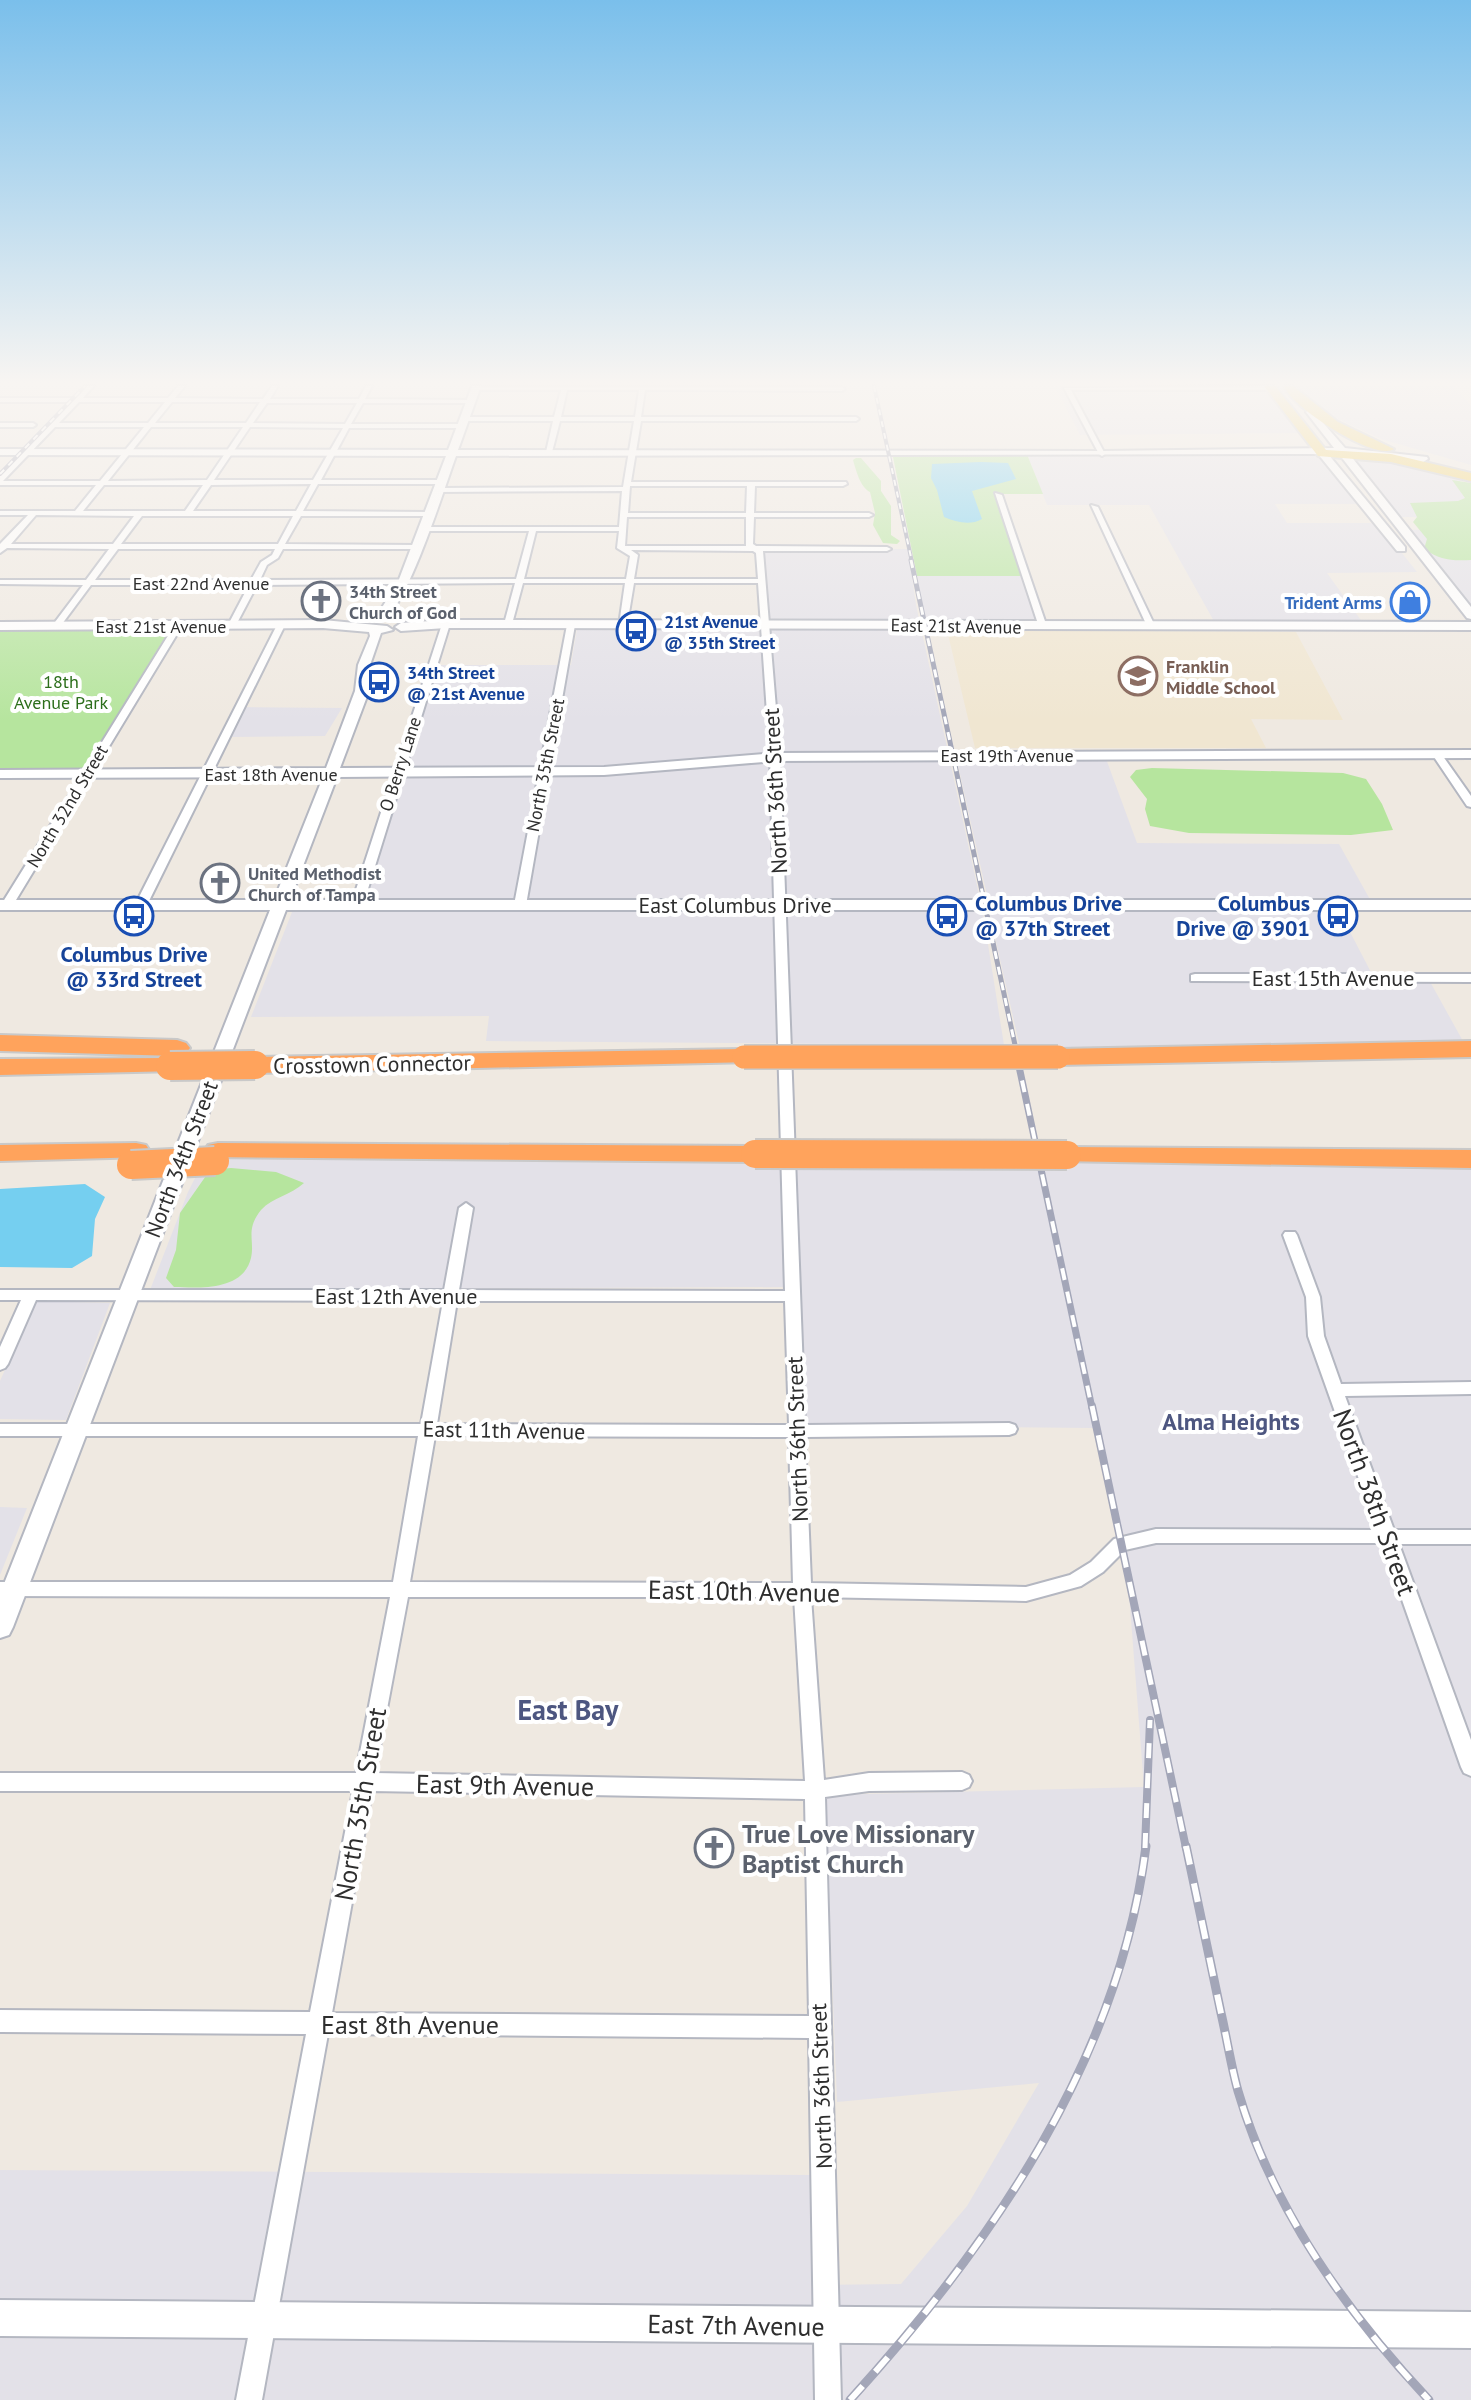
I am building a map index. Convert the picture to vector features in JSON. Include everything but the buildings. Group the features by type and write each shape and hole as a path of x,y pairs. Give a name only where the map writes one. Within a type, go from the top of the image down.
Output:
{"highway":[{"path":"0,1043 174,1057"},
{"name":"Crosstown Connector","path":"0,1067 174,1057 1058,1057 1471,1049"},
{"path":"0,1153 133,1158 508,1153 1471,1159"},
{"path":"0,1171 133,1158"}],"street":[{"path":"77,513 90,498"},
{"path":"187,514 198,498"},
{"path":"232,625 264,564 275,556 306,498"},
{"name":"North 34th Street","path":"362,691 364,665 376,636 375,623 389,611 436,498"},
{"path":"621,548 626,498"},
{"name":"North 36th Street","path":"751,498 749,545 760,552 775,757 802,1590 815,1790 828,2400"},
{"path":"999,498 1043,627"},
{"path":"1360,498 1407,557"},
{"path":"1380,498 1471,615"},
{"path":"1094,507 1151,626"},
{"path":"1370,510 1389,510"},
{"path":"0,513 429,514"},
{"path":"56,626 140,513"},
{"path":"1,548 33,514"},
{"path":"625,515 869,515"},
{"path":"423,529 624,529"},
{"path":"508,624 533,529"},
{"path":"1,548 417,547"},
{"path":"621,548 887,549"},
{"path":"621,548 634,555 623,625"},
{"path":"1420,575 1438,575"},
{"name":"East 22nd Avenue","path":"0,582 762,581"},
{"name":"North 34th Street","path":"0,1627 7,1589 77,1429 362,691 379,664 388,636 400,624 406,588 403,582"},
{"name":"East 21st Avenue","path":"0,626 375,623 1043,627 1462,623"},
{"path":"1462,623 1471,638"},
{"name":"O Berry Lane","path":"357,905 443,624"},
{"path":"141,905 281,625"},
{"name":"North 35th Street","path":"520,905 571,625"},
{"name":"North 32nd Street","path":"2,905 178,626"},
{"path":"1437,754 1471,804"},
{"name":"East 19th Avenue","path":"543,772 604,771 775,757 1471,754"},
{"name":"East 18th Avenue","path":"0,774 543,772"},
{"name":"East Columbus Drive","path":"2,905 1471,905"},
{"name":"East 15th Avenue","path":"1195,978 1471,978"},
{"name":"North 35th Street","path":"249,2400 400,1590 466,1208"},
{"name":"North 38th Street","path":"1290,1235 1313,1297 1314,1330 1471,1767"},
{"name":"East 12th Avenue","path":"0,1295 793,1296"},
{"path":"0,1364 31,1295"},
{"path":"1335,1390 1471,1388"},
{"name":"East 11th Avenue","path":"0,1430 426,1429 797,1433 1009,1429"},
{"name":"East 10th Avenue","path":"7,1589 802,1590 1026,1594 1075,1581 1097,1567 1120,1544 1156,1536 1471,1537"},
{"name":"East 9th Avenue","path":"0,1782 364,1782 815,1790 869,1782 962,1781"},
{"name":"East 8th Avenue","path":"0,2021 820,2027"},
{"name":"East 7th Avenue","path":"0,2318 1471,2330"}],"shaded area":[{"path":"1044,498 1359,498 1364,504 1275,504 1287,523 1378,523 1417,572 1327,573 1363,623 1215,623 1149,505 1047,505"},
{"path":"1381,498 1465,498 1468,505 1427,517 1392,517"},
{"path":"1471,529 1471,606 1441,576 1404,530"},
{"path":"762,549 908,549 916,605 983,913 1004,1045 486,1041 489,1016 251,1017 292,912 357,912 438,665 571,665 577,629 775,629 775,624 769,623"},
{"path":"917,576 1024,576 1041,624 926,624"},
{"name":"Franklin Middle School","path":"947,630 1296,632 1343,720 1251,719 1266,748 975,748"},
{"path":"241,707 342,708 325,736 227,737"},
{"path":"956,756 1105,756 1137,843 1339,844 1372,903 989,904"},
{"path":"1336,905 1374,978 1428,978 1469,1052 1021,1052 988,906"},
{"path":"207,1154 787,1154 789,1287 150,1290 188,1192"},
{"path":"792,1155 1036,1157 1096,1428 801,1425"},
{"path":"1039,1158 1471,1165 1471,1534 1122,1534"},
{"path":"36,1301 110,1303 66,1420 0,1419 0,1381"},
{"path":"0,1507 27,1508 0,1575"},
{"path":"1471,1540 1471,2400 0,2400 0,2170 810,2175 812,2285 901,2284 967,2206 1039,2083 837,2102 825,1795 1144,1787 1125,1542"}],"green space":[{"path":"871,498 886,498 891,506 891,535 900,541 897,544 883,543 873,525 875,513"},
{"path":"901,498 999,498 1024,576 917,576"},
{"path":"1471,498 1471,560 1446,559 1424,549 1427,539 1413,522 1417,517 1410,503"},
{"name":"18th Avenue Park","path":"0,629 170,629 84,771 0,770"},
{"path":"1136,770 1343,773 1366,779 1382,804 1393,830 1351,835 1189,833 1150,826 1145,809 1147,799 1130,777"},
{"path":"231,1168 276,1172 304,1183 271,1202 256,1217 252,1229 251,1258 239,1277 219,1285 174,1287 166,1278 176,1250 180,1213 210,1170"}],"water":[{"path":"939,498 974,498 982,519 968,523 944,517"},
{"path":"85,1184 105,1197 95,1219 92,1256 72,1268 0,1267 0,1189"}],"railway":[{"path":"898,498 912,562"},
{"path":"911,560 1018,1059"},
{"path":"1017,1057 1092,1408"},
{"path":"1092,1406 1186,1848"},
{"path":"1145,1848 1150,1720"},
{"path":"850,2400 952,2278 999,2213 1041,2145 1078,2074 1108,2001 1131,1925 1146,1846"},
{"path":"1186,1846 1236,2082 1271,2176 1292,2217 1341,2295 1429,2400"}],"place":[{"name":"34th Street Church of God","path":"321,601"},
{"name":"Trident Arms","path":"1410,602"},
{"name":"21st Avenue @ 35th Street","path":"636,631"},
{"name":"Franklin Middle School","path":"1138,676"},
{"name":"34th Street @ 21st Avenue","path":"379,682"},
{"name":"United Methodist Church of Tampa","path":"220,883"},
{"name":"Columbus Drive @ 33rd Street","path":"134,916"},
{"name":"Columbus Drive @ 37th Street","path":"947,916"},
{"name":"Columbus Drive @ 3901","path":"1338,916"},
{"name":"True Love Missionary Baptist Church","path":"714,1848"}],"district":[{"name":"Alma Heights","path":"1231,1421"},
{"name":"East Bay","path":"568,1709"}]}
